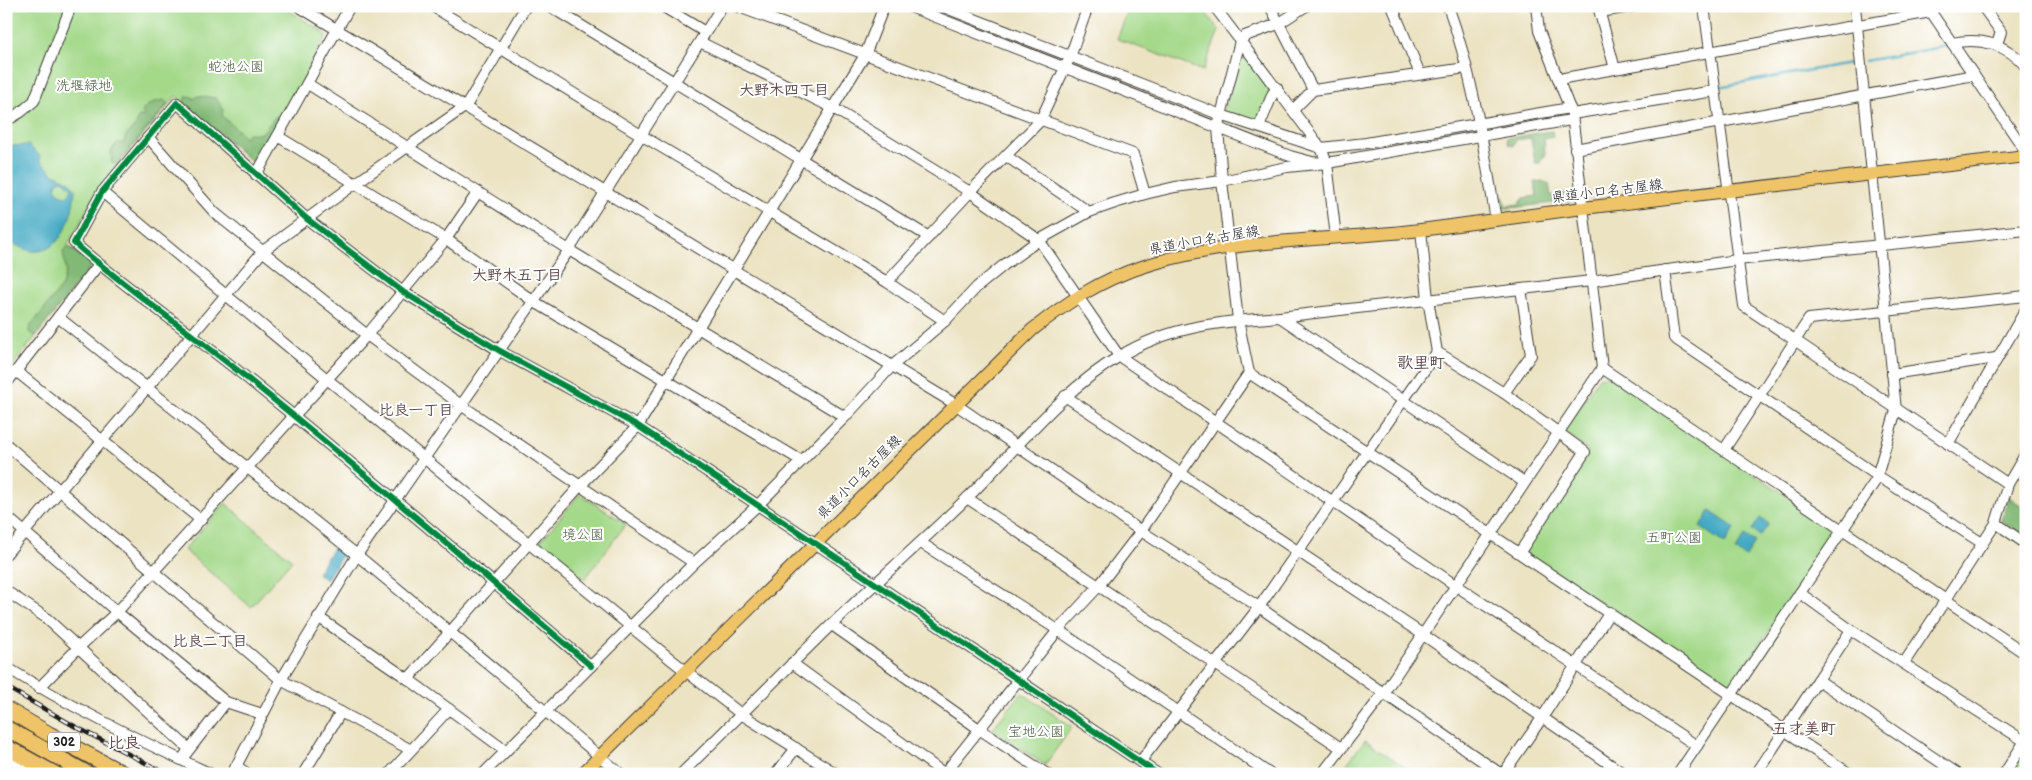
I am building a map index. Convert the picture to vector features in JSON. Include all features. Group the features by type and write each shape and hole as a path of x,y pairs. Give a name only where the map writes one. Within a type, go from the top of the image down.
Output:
{"highway":[{"name":"302","path":"6,709 124,774"},
{"path":"6,715 112,774"},
{"path":"6,728 88,774"},
{"name":"302","path":"6,740 69,774"},
{"path":"6,747 55,774"}],"main road":[{"name":"県道小口名古屋線","path":"582,774 1032,330 1079,296 1104,282 1144,266 1230,248 1421,230 1583,208 2026,156"}],"street":[{"path":"6,121 34,101 71,6"},
{"path":"298,6 466,106 955,404 1259,607 1382,694 1502,774 1542,718 1610,612"},
{"path":"256,175 350,6"},
{"path":"432,6 641,135 887,282 945,321"},
{"path":"6,554 263,251 466,106 502,49 526,6"},
{"path":"549,6 929,237"},
{"path":"662,6 703,37 833,108 970,192 1039,240 1119,356 1455,585 1697,746"},
{"path":"248,774 233,772 281,680 356,555 569,250 722,6"},
{"path":"736,6 1040,121 1133,154 1145,194"},
{"path":"408,679 579,487 638,426 865,55 884,6"},
{"path":"908,6 1064,69 1290,156 1312,162 1326,163"},
{"path":"941,6 1221,115 1321,148 1366,144 1479,124 1571,114 1714,91"},
{"path":"887,282 970,192 1040,121 1070,57 1088,6"},
{"path":"1214,6 1321,148 1326,163 1336,237"},
{"path":"1270,6 1313,90"},
{"path":"1306,6 1278,24 1245,36 1240,41 1218,127 1222,181 1238,320 1249,373 1367,453 1610,612 1850,774"},
{"path":"1392,6 1420,74"},
{"path":"1448,6 1466,68 1479,124 1496,220"},
{"path":"1322,774 1382,694 1602,368 1571,114 1539,30 1536,6"},
{"path":"1615,69 1599,9 1636,6"},
{"path":"1704,6 1744,306 2008,484"},
{"path":"1678,774 1878,476 1896,410 1854,6"},
{"path":"1982,6 2001,32 1997,44"},
{"path":"1559,79 1709,53 1930,9 2026,152"},
{"path":"1952,43 1975,41 1997,44 2014,55 2026,67"},
{"path":"1293,110 1313,90 1466,68"},
{"path":"1575,149 1974,75"},
{"path":"308,84 569,250 845,417"},
{"path":"1259,127 1273,93 1277,88"},
{"path":"591,666 294,416 74,243 102,192 177,103 307,219 403,292 500,351 638,426 1158,774"},
{"path":"483,774 694,563 802,461 892,366 945,321 977,287 1039,240 1088,212 1145,194 1222,181 1287,167 1326,163 1481,136 1571,114"},
{"path":"148,137 215,213 367,335 461,405 579,487 694,563"},
{"path":"278,137 446,239 534,301 802,461"},
{"path":"1006,156 1088,212"},
{"path":"102,192 327,379 741,714 837,774"},
{"path":"40,688 78,648 118,612 367,335 446,239 478,192"},
{"path":"1140,762 1259,607 1437,352 1428,299 1421,230"},
{"path":"681,774 792,663 967,498 1018,447 1047,413 1066,396 1119,356 1144,344 1187,327 1238,320 1280,317 1591,281 1737,260 2026,230"},
{"path":"6,384 99,264"},
{"path":"1665,270 1674,338 1878,476 1982,543"},
{"path":"1504,393 1531,355 1521,289"},
{"path":"1724,450 1809,319 2026,296"},
{"path":"1948,444 2026,309"},
{"path":"58,317 356,555 621,774"},
{"path":"1280,317 1524,482"},
{"path":"1437,352 1504,393 1585,452 1520,552"},
{"path":"1892,374 1996,358"},
{"path":"1602,368 2026,654"},
{"path":"16,371 201,520"},
{"path":"792,663 944,774 1058,630 1098,586 1141,530 1249,373"},
{"path":"1066,396 1179,474 1422,634 1624,774"},
{"path":"6,444 281,680 411,750"},
{"path":"1904,663 1996,523 2008,484 2026,453"},
{"path":"967,498 1341,748"},
{"path":"6,516 226,702 262,714"},
{"path":"1996,523 2026,544"},
{"path":"921,543 1058,630 1270,774"},
{"path":"6,591 45,617 189,750"},
{"path":"1800,593 1851,630 2024,738 2004,774"},
{"path":"318,617 408,679 506,751"},
{"path":"832,625 980,729 1048,774"},
{"path":"1756,774 1851,630"},
{"path":"6,667 117,730 211,774"},
{"path":"1818,680 1958,774"},
{"path":"182,760 226,702"},
{"path":"389,774 449,709"},
{"path":"303,774 341,712"},
{"path":"776,774 796,748"},
{"path":"6,758 34,774"}],"green space":[{"name":"洗堰緑地","path":"6,6 281,6 325,33 326,36 305,74 307,75 256,165 176,96 100,186 68,245 92,265 6,374"},
{"path":"1130,6 1200,6 1219,30 1203,71 1117,39"},
{"path":"1239,57 1246,57 1270,90 1258,124 1223,113"},
{"path":"187,96 194,99 198,96 216,98 223,109 222,116 245,137 248,133 258,134 263,132 276,116 281,120 255,164 184,103"},
{"path":"164,100 168,104 117,164 112,163 111,151 117,143 124,143 125,137 137,124 140,116 145,117 142,112 144,109 152,103"},
{"path":"1552,131 1553,136 1544,138 1545,156 1540,160 1540,163 1535,163 1531,138 1516,140 1513,146 1508,144 1507,138"},
{"path":"1542,181 1549,184 1551,196 1568,193 1571,197 1570,201 1500,208 1500,198 1504,197 1506,206 1519,204 1524,198 1537,196 1535,182"},
{"path":"67,246 91,266 36,336 29,332 30,327 62,286 66,270 63,252"},
{"name":"五町公園","path":"1608,375 1834,528 1836,533 1729,689 1523,552 1588,451 1564,431 1599,377"},
{"name":"境公園","path":"580,494 626,524 585,579 539,543"},
{"path":"2009,497 2026,509 2026,523 2020,533 2001,521"},
{"path":"225,503 292,560 251,607 184,550"},
{"name":"宝地公園","path":"1022,693 1072,727 1045,765 992,729"},
{"path":"1365,740 1415,774 1340,773"},
{"path":"2026,747 2026,774 2008,774"}],"water":[{"path":"28,145 40,156 40,161 54,174 69,181 75,189 70,219 64,232 47,249 35,251 22,248 6,238 6,148","holes":["63,180 72,188 69,195 64,196 55,187 58,181"]},
{"path":"1710,511 1735,528 1725,544 1700,527"},
{"path":"1760,518 1769,524 1760,536 1752,530"},
{"path":"1745,536 1755,542 1746,557 1735,551"},
{"path":"333,548 343,554 326,580 317,573"}],"waterway":[{"path":"1865,61 1947,46"},
{"path":"1718,87 1855,62"}],"railway":[{"path":"6,687 76,727 167,774"}],"cycle path":[{"path":"591,666 295,417 74,243 102,192 177,103 307,219 403,292 500,351 638,426 1158,774"}],"district":[{"name":"大野木四丁目","path":"784,90"},
{"name":"大野木五丁目","path":"517,275"},
{"name":"歌里町","path":"1421,363"},
{"name":"比良一丁目","path":"416,410"},
{"name":"比良二丁目","path":"210,641"},
{"name":"五才美町","path":"1804,729"},
{"name":"比良","path":"124,743"}],"park label":[{"name":"蛇池公園","path":"236,66"}]}
